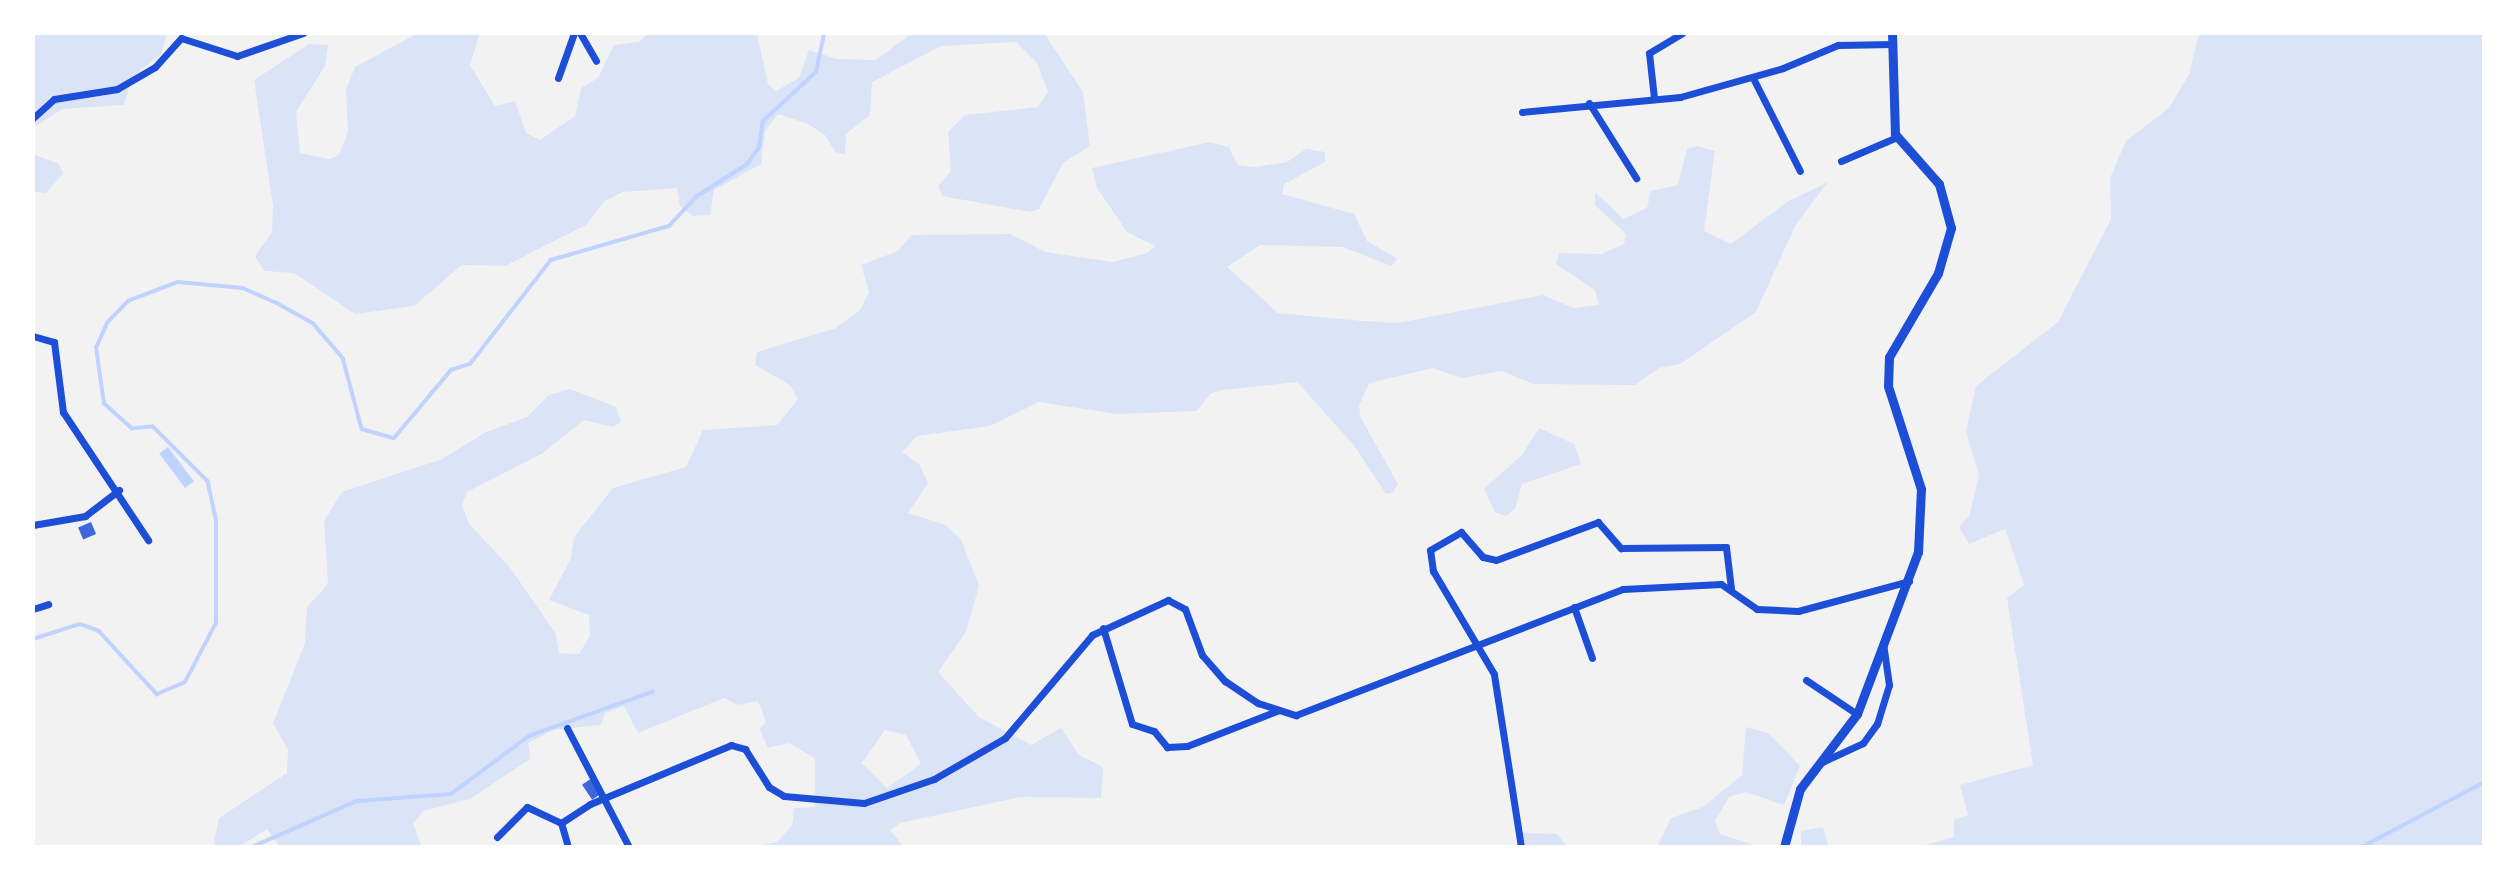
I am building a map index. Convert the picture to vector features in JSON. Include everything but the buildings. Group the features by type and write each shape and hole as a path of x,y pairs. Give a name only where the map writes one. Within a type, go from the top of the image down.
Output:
{"street":[{"path":"33,118 54,99 117,89 155,67 181,38 237,56 303,33"},
{"path":"558,78 574,33"},
{"path":"580,33 596,61"},
{"path":"1654,98 1650,53 1682,33"},
{"path":"1784,847 1792,807 1816,764 1857,714 1882,639 1909,580 1918,552 1921,489 1890,393 1889,357 1938,273 1951,228 1939,184 1897,137 1892,33"},
{"path":"1522,111 1654,98 1753,78 1838,45 1893,44"},
{"path":"1753,78 1800,171"},
{"path":"1589,103 1636,178"},
{"path":"1841,161 1897,137"},
{"path":"33,336 54,342 63,412 118,490 148,540"},
{"path":"33,525 85,516 118,490"},
{"path":"1521,847 1499,690 1478,646 1429,559 1430,550 1458,532 1491,560 1598,522 1621,548 1723,546 1731,553 1731,589"},
{"path":"1103,628 1132,724 1154,731 1167,747 1187,746 1277,711 1314,712 1574,607 1634,586 1721,584 1758,609 1798,611 1909,580"},
{"path":"562,822 606,795 731,746 745,749 769,787 784,796 864,803 890,794 990,750 1103,628 1176,601 1210,667 1277,711"},
{"path":"33,609 48,604"},
{"path":"1574,607 1592,658"},
{"path":"1816,764 1863,743 1877,724 1889,685 1882,639"},
{"path":"1806,680 1857,714"},
{"path":"567,728 606,795 629,847"},
{"path":"497,837 527,807 562,822"},
{"path":"562,822 568,847"}],"shaded area":[{"path":"33,33 167,33 161,54 132,77 124,105 62,109 33,128"},
{"path":"418,33 480,33 470,65 495,106 515,101 526,133 540,140 575,116 581,88 598,78 614,45 639,42 648,33 757,33 768,84 776,91 799,78 809,50 837,59 876,60 912,33 1044,33 1083,92 1090,146 1063,163 1039,209 1030,212 942,196 938,186 951,171 948,132 965,115 1038,107 1048,92 1037,63 1016,42 941,46 872,82 870,115 846,134 845,154 835,152 825,135 808,124 778,114 765,131 761,164 714,190 710,215 693,216 680,206 677,188 623,192 605,201 586,225 505,266 462,265 414,306 355,314 294,273 264,271 255,256 272,232 273,206 254,80 309,44 328,45 325,66 296,112 300,153 329,159 339,155 348,131 346,90 355,67"},
{"path":"2199,33 2484,33 2484,847 1918,847 1954,837 1954,820 1968,815 1960,785 2033,765 2007,598 2024,585 2005,529 1969,544 1959,527 1969,516 1979,477 1966,430 1976,386 2058,322 2111,219 2110,178 2126,141 2169,108 2189,74"},
{"path":"1210,142 1229,147 1238,165 1255,167 1287,162 1306,149 1325,152 1325,162 1284,184 1282,194 1354,214 1367,241 1398,259 1391,266 1343,247 1260,245 1227,267 1278,313 1398,323 1543,295 1574,308 1599,305 1595,290 1556,264 1559,253 1601,254 1624,244 1626,234 1595,205 1595,192 1623,219 1647,208 1651,191 1678,185 1687,149 1697,146 1715,151 1704,231 1731,244 1787,202 1828,182 1796,224 1756,312 1680,364 1659,368 1635,385 1533,384 1502,371 1462,378 1433,368 1369,383 1359,406 1361,418 1398,484 1393,492 1386,494 1353,444 1297,382 1222,390 1210,394 1197,411 1117,414 1039,402 990,426 917,436 902,452 919,464 928,483 908,513 946,525 961,539 979,586 966,632 938,672 979,717 1031,745 1061,728 1079,755 1103,767 1101,798 1020,797 900,823 890,830 904,847 749,847 777,842 792,825 794,808 815,807 815,758 788,743 768,748 759,729 766,722 758,701 738,705 724,698 638,733 624,706 605,713 601,725 553,730 528,743 530,759 470,799 423,811 413,824 422,847 280,847 267,829 239,847 213,847 219,818 287,773 288,750 273,723 305,643 307,607 328,584 324,521 342,492 442,459 486,432 527,417 549,395 570,389 616,407 621,422 613,427 584,420 543,453 467,492 462,505 469,524 509,566 556,634 559,653 579,654 590,636 589,615 549,600 571,558 574,537 613,488 686,467 703,430 777,425 798,399 790,385 755,365 757,352 836,328 860,310 869,292 861,265 898,251 911,235 1010,234 1045,252 1113,262 1147,253 1155,246 1127,232 1097,188 1092,168","holes":["885,730 906,735 921,764 887,788 862,763"]},
{"path":"33,154 59,164 63,174 46,193 33,191"},
{"path":"1539,428 1574,444 1581,464 1522,484 1515,509 1506,516 1495,512 1484,489 1522,455"},
{"path":"1746,727 1768,733 1800,766 1784,805 1746,792 1729,797 1715,821 1720,834 1759,847 1657,847 1671,818 1703,807 1742,775"},
{"path":"1823,827 1829,847 1801,847 1801,831"},
{"path":"1523,833 1557,834 1568,847 1525,847"}],"water":[{"path":"168,447 194,481 185,488 159,454"}],"waterway":[{"path":"33,639 80,624 99,631 157,694 185,682 216,623 216,521 208,482 153,427 132,429 104,404 96,348 107,323 128,301 178,282 243,288 277,303 313,323 343,358 362,429 394,438 451,370 470,364 551,260 669,226 697,196 746,165 759,148 763,121 816,72 824,33"},
{"path":"252,847 357,801 451,794 529,736 652,692"},
{"path":"2362,847 2484,782"}]}
